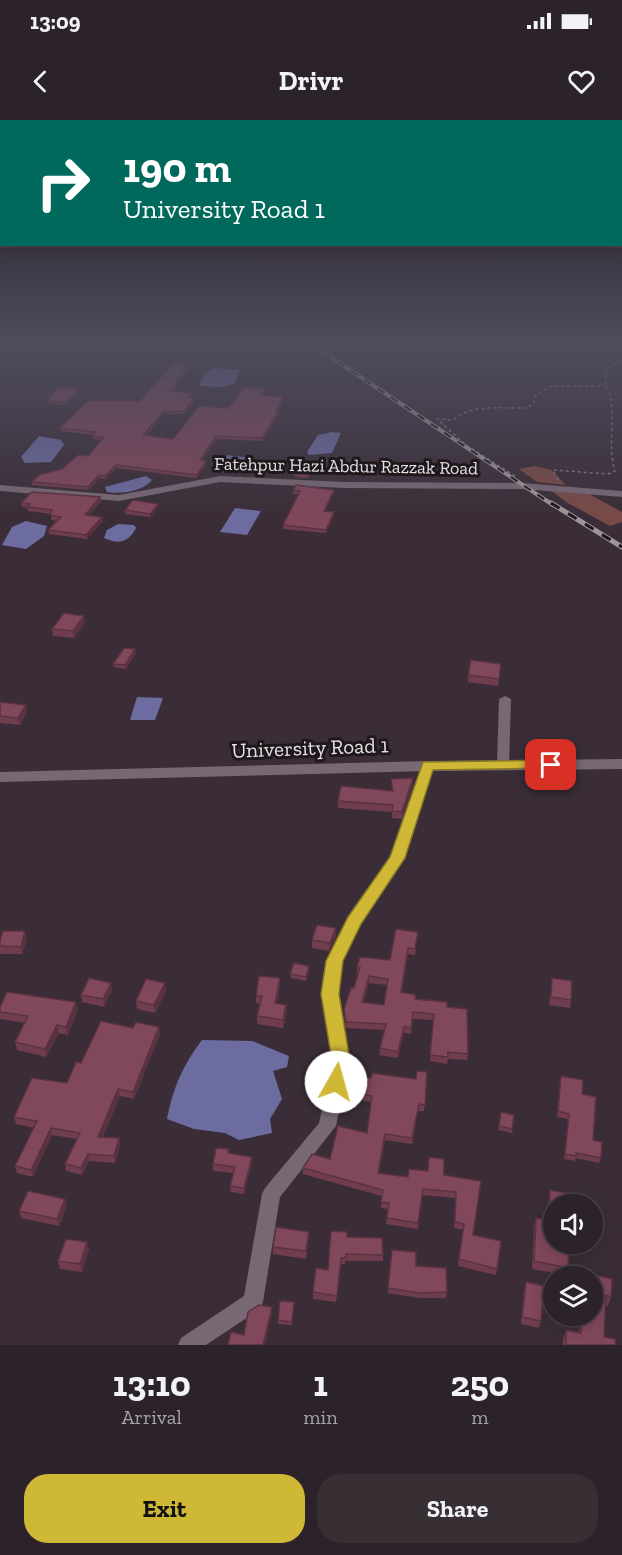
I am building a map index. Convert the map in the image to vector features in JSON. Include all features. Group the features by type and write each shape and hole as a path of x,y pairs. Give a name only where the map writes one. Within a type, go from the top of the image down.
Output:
{"main road":[{"name":"University Road 1","path":"0,777 428,766 622,764"}],"street":[{"name":"Fatehpur Hazi Abdur Razzak Road","path":"0,488 112,499 220,479 345,486 474,484 622,495"},
{"path":"503,765 505,699"},
{"path":"188,1345 253,1302 271,1194 327,1125 341,1061 330,994 335,961 354,921 398,858 428,766"}],"path":[{"path":"532,487 466,445 437,420 453,420 457,414 468,410 527,408 533,401"},
{"path":"568,490 553,470 608,474 615,471 609,444 612,427 609,409 611,401"}],"shaded area":[{"path":"535,466 551,470 566,485 537,482 519,469"},
{"path":"552,491 589,494 622,512 622,522 610,526 566,502"}],"water":[{"path":"341,433 332,453 309,455 307,452 318,435"},
{"path":"39,436 61,440 64,445 51,462 25,463 21,457"},
{"path":"227,455 251,458 241,473 217,471"},
{"path":"146,476 152,480 143,487 131,491 107,492 105,487"},
{"path":"235,508 261,511 247,535 220,532"},
{"path":"26,521 47,526 44,536 26,549 2,545 12,527"},
{"path":"118,524 134,525 136,528 123,541 104,538 107,530"},
{"path":"137,697 163,698 155,720 130,720"},
{"path":"202,1040 252,1041 289,1056 287,1067 273,1071 282,1099 270,1119 272,1133 239,1140 225,1133 194,1129 167,1119 180,1077"}],"building":[{"path":"88,401 192,401 184,411 163,412 143,435 173,439 199,406 228,408 234,401 281,401 276,411 279,411 262,438 216,436 200,460 206,461 197,475 116,465 105,476 99,475 88,487 32,482 39,475 62,469 78,455 88,456 104,437 93,436 96,432 60,428"},
{"path":"300,461 313,462 308,472 295,471"},
{"path":"296,485 334,490 324,511 334,512 326,530 283,525 300,491 293,491"},
{"path":"32,492 100,497 85,515 102,517 86,535 48,530 61,517 50,515 52,510 27,507 30,504 21,503"},
{"path":"133,500 158,504 150,514 125,510"},
{"path":"64,613 84,616 73,631 52,629"},
{"path":"124,648 135,649 125,665 113,664"},
{"path":"471,660 501,664 499,679 468,675"},
{"path":"0,702 26,705 18,718 0,716"},
{"path":"413,778 402,812 392,811 393,805 338,801 341,786 393,791 391,779"},
{"path":"317,925 336,928 330,943 312,940"},
{"path":"396,929 418,932 415,949 408,948 401,992 416,995 415,999 447,1002 447,1007 467,1009 468,1054 448,1052 448,1057 430,1055 434,1014 413,1012 411,1028 404,1027 398,1052 380,1048 386,1024 346,1022 344,1009 351,988 354,988 360,967 357,967 360,957 390,960","holes":["369,976 388,979 384,1005 362,1002"]},
{"path":"3,931 25,931 21,947 0,946"},
{"path":"294,963 309,966 306,977 290,974"},
{"path":"259,976 280,978 275,1003 286,1005 283,1020 257,1016 262,996 256,996"},
{"path":"89,978 111,983 103,999 81,995"},
{"path":"552,978 572,981 571,1000 551,997"},
{"path":"146,979 165,983 154,1005 136,1001"},
{"path":"7,992 76,1002 66,1027 57,1025 45,1049 15,1042 28,1016 0,1012"},
{"path":"101,1021 133,1028 136,1022 159,1027 133,1092 118,1089 98,1137 119,1138 114,1156 88,1154 81,1168 65,1164 80,1133 51,1128 31,1170 15,1166 37,1121 14,1117 32,1078 67,1083 76,1062 81,1063"},
{"path":"417,1071 427,1072 425,1105 419,1104 412,1138 385,1134 378,1173 408,1177 409,1169 428,1171 429,1157 444,1159 444,1175 481,1181 473,1235 501,1241 497,1269 459,1259 464,1224 455,1222 456,1192 423,1189 418,1223 387,1218 389,1203 381,1202 383,1190 303,1168 312,1154 330,1159 338,1126 367,1133 372,1096 351,1092 348,1103 342,1102 348,1073 371,1078 372,1073 416,1079"},
{"path":"561,1076 583,1080 582,1094 596,1097 593,1140 602,1142 601,1158 576,1153 576,1156 565,1154 569,1114 558,1111"},
{"path":"501,1112 514,1115 512,1129 499,1126"},
{"path":"216,1148 229,1149 228,1153 252,1157 244,1188 230,1186 235,1167 213,1164"},
{"path":"550,1190 571,1194 550,1194"},
{"path":"28,1191 65,1199 57,1219 19,1211"},
{"path":"536,1218 543,1219 543,1254 569,1254 568,1266 534,1261"},
{"path":"276,1227 309,1232 306,1251 273,1247"},
{"path":"331,1231 347,1232 347,1237 382,1238 383,1255 346,1254 345,1258 341,1258 337,1296 313,1292 316,1268 328,1270"},
{"path":"66,1239 87,1242 80,1264 58,1261"},
{"path":"392,1250 416,1252 416,1266 446,1268 447,1292 420,1293 388,1288"},
{"path":"603,1277 612,1279 611,1297 606,1295 604,1337 615,1339 616,1345 566,1345 566,1330 581,1333 581,1326 603,1326"},
{"path":"526,1282 543,1286 541,1321 522,1317"},
{"path":"280,1301 294,1302 292,1322 278,1320"},
{"path":"259,1305 272,1307 263,1345 228,1345 231,1332 244,1335 248,1312"}],"railway":[{"path":"397,401 553,505"},
{"path":"551,503 622,547"}],"route":[{"path":"336,1082 341,1061 330,994 335,961 354,921 398,858 428,766 551,765"}]}
